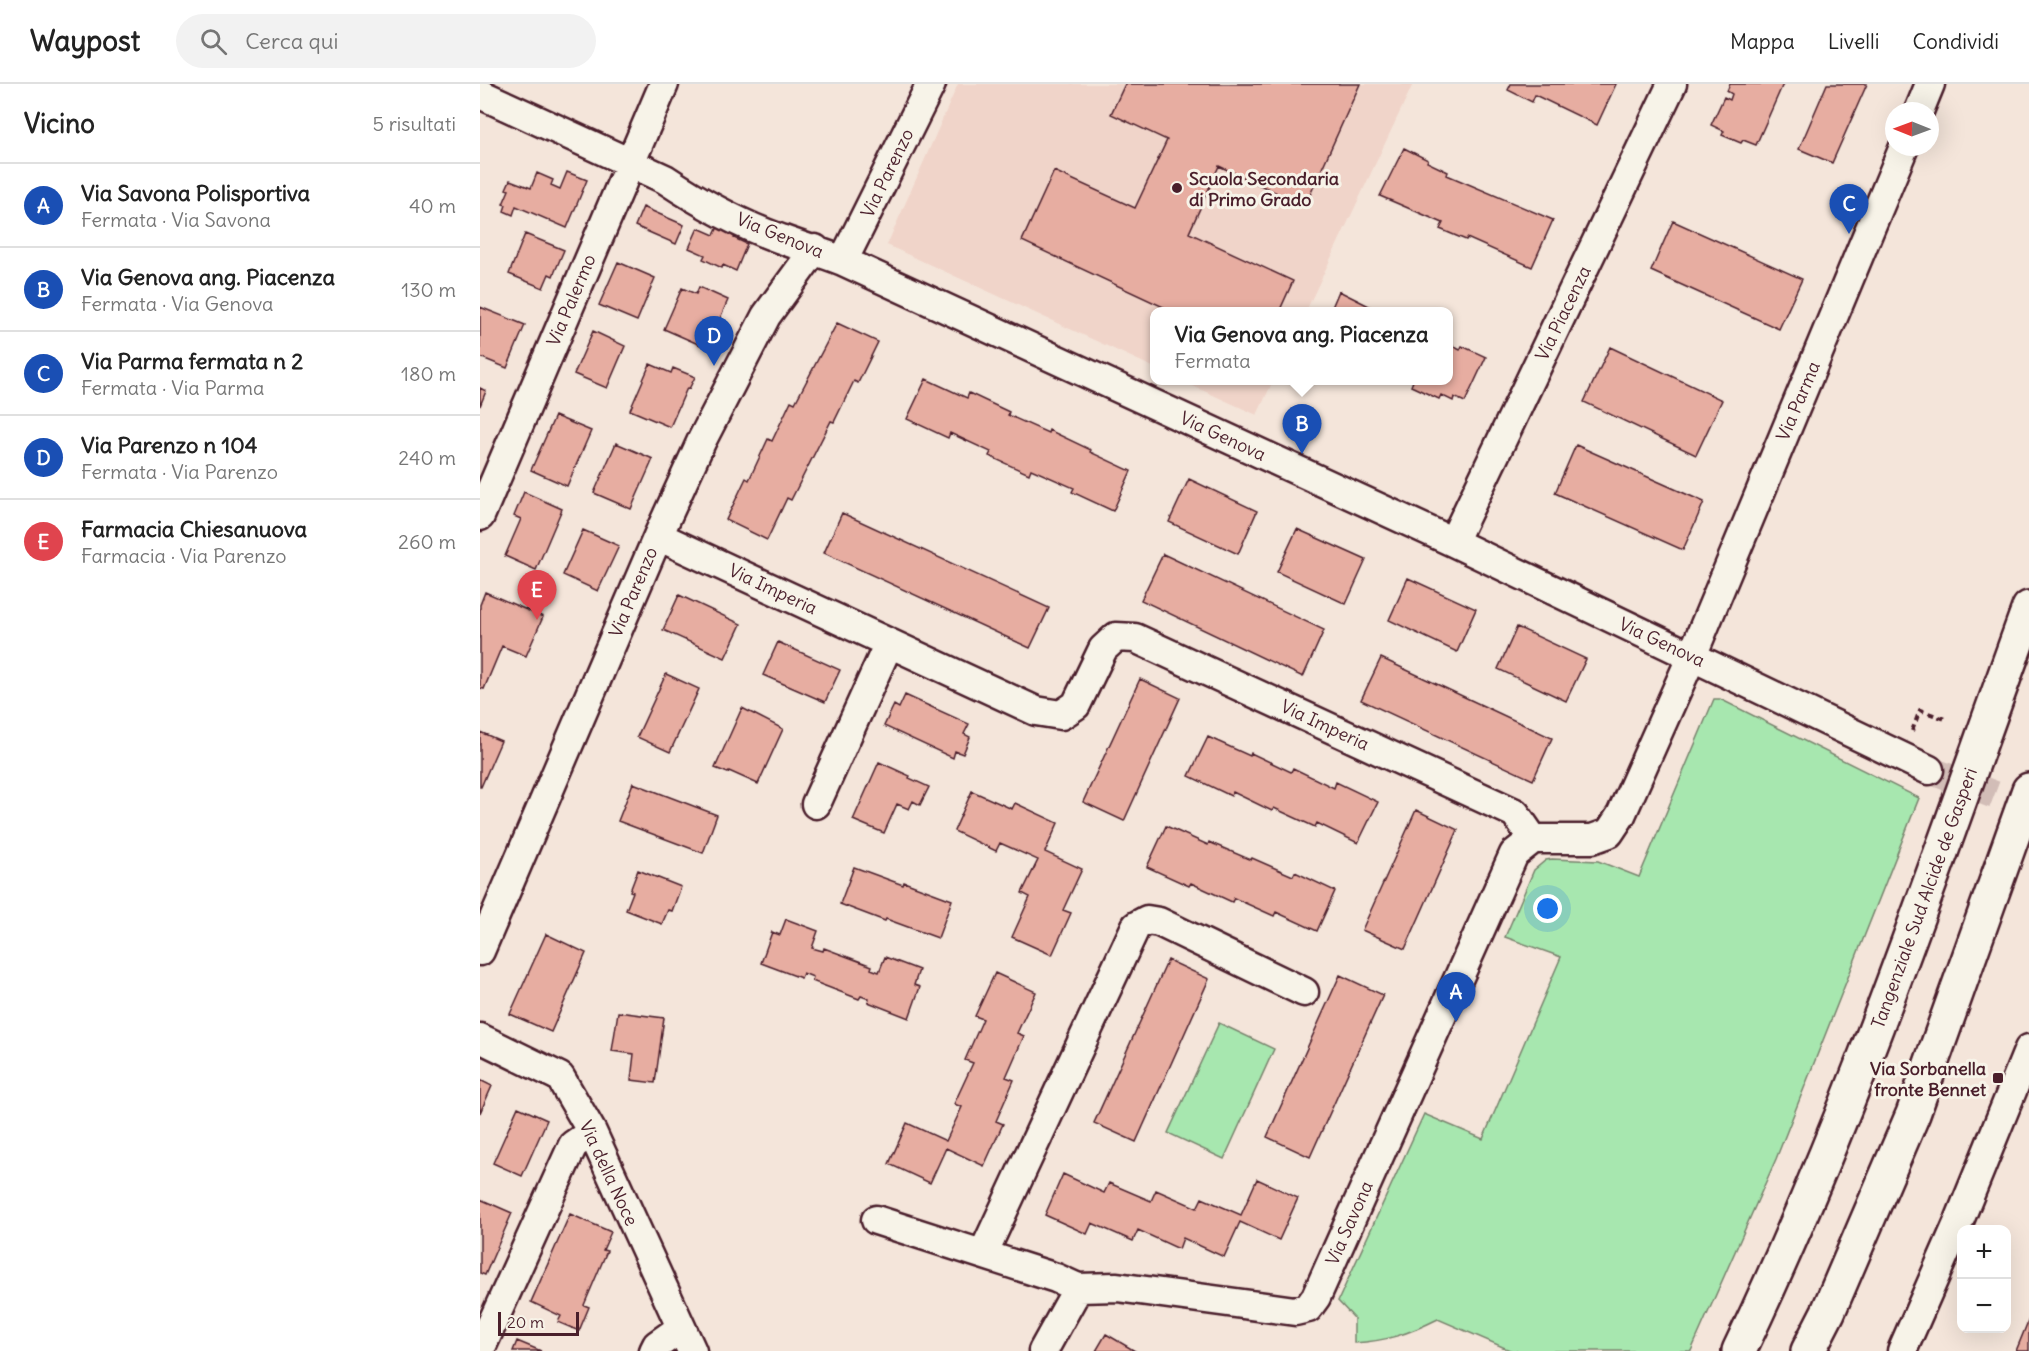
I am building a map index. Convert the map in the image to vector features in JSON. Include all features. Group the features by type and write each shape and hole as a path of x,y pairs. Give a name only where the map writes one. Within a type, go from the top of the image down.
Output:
{"highway":[{"name":"Tangenziale Sud Alcide de Gasperi","path":"1739,1351 1774,1278 1863,1064 2029,608"},
{"path":"1808,1351 1828,1312 1913,1114 2029,790"},
{"path":"1816,1351 1828,1312"}],"street":[{"name":"Via Palermo","path":"480,516 664,84"},
{"name":"Via Parenzo","path":"843,261 931,84"},
{"name":"Via Piacenza","path":"1453,542 1672,84"},
{"path":"1922,102 1930,84"},
{"name":"Via Genova","path":"480,94 665,179 692,197 748,225 843,261 1453,542 1929,770"},
{"name":"Via Parma","path":"1692,656 1900,156"},
{"name":"Via Parenzo","path":"480,951 658,536 702,440 766,316 815,249"},
{"name":"Via Imperia","path":"658,536 1036,711 1061,716 1076,705 1103,649 1116,637 1135,638 1515,813 1533,838"},
{"path":"816,804 889,643"},
{"path":"1533,838 1592,839 1609,832 1621,815 1692,656"},
{"name":"Via Savona","path":"876,1220 1056,1278 1078,1288 1117,1287 1295,1311 1308,1308 1316,1297 1514,854 1533,838"},
{"path":"982,1254 1136,926 1147,920 1159,922 1304,992"},
{"name":"Via della Noce","path":"480,1038 560,1077 592,1132 686,1340"},
{"path":"1902,1351 1959,1221 2029,1049"},
{"path":"480,1350 573,1145 592,1132"},
{"path":"1043,1351 1078,1288"},
{"path":"654,1351 657,1345 686,1340"}],"path":[{"path":"1912,732 1920,710 1945,719"}],"shaded area":[{"path":"958,84 1413,84 1308,307 1150,307 1150,366 887,245"},
{"path":"1191,385 1271,385 1257,415"}],"green space":[{"path":"1714,699 1720,699 1919,798 1776,1159 1691,1351 1512,1351 1438,1319 1397,1336 1354,1343 1354,1318 1338,1301 1424,1114 1483,1139 1561,957 1505,937 1534,870 1546,860 1552,859 1598,861 1639,877"},
{"path":"1219,1023 1274,1049 1224,1159 1168,1133"}],"building":[{"name":"Scuola Secondaria di Primo Grado","path":"1125,84 1360,84 1305,206 1219,166 1189,233 1293,281 1281,307 1163,307 1022,241 1054,171 1135,208 1167,140 1111,114"},
{"path":"1511,84 1616,84 1597,125 1535,95 1532,102 1508,90"},
{"path":"1730,84 1783,84 1756,145 1743,140 1741,143 1722,135 1724,131 1711,125 1724,97 1730,100 1732,94 1727,91"},
{"path":"1827,84 1867,84 1832,163 1799,149"},
{"path":"1404,148 1448,172 1447,175 1553,220 1532,267 1467,238 1466,240 1440,229 1443,223 1380,196"},
{"path":"567,172 587,180 567,228 516,206 513,215 504,211 506,205 503,204 509,190 506,189 510,180 531,188 537,173 553,180 551,185 560,189"},
{"path":"643,207 684,225 676,244 635,226"},
{"path":"1673,221 1802,279 1779,329 1651,271"},
{"path":"718,227 747,244 736,271 723,265 722,268 703,259 705,255 689,248 698,228 714,235"},
{"path":"525,234 564,250 553,276 549,274 543,288 509,274"},
{"path":"618,262 655,278 637,321 599,305"},
{"path":"699,287 728,300 705,347 664,329 682,288 696,294"},
{"path":"1339,291 1371,307 1332,307"},
{"path":"480,307 525,325 507,368 480,357"},
{"path":"837,323 878,342 858,383 854,381 834,422 831,421 791,500 787,498 767,540 726,520 746,478 749,480 768,439 772,441 791,401 795,403"},
{"path":"593,331 625,346 607,388 574,374"},
{"path":"1453,346 1460,350 1462,346 1486,357 1465,402 1454,397 1453,401 1441,395 1439,399 1411,386 1453,385"},
{"path":"1610,347 1722,400 1696,455 1584,402"},
{"path":"650,364 671,373 673,368 695,377 689,389 687,388 670,427 630,410"},
{"path":"926,379 967,398 969,393 1009,412 1008,415 1048,433 1049,430 1131,471 1113,511 1072,492 1074,488 1031,469 1029,474 989,456 991,452 950,433 948,438 907,419"},
{"path":"480,388 486,391 480,406"},
{"path":"555,416 591,431 567,486 531,470"},
{"path":"616,443 653,459 631,509 594,493"},
{"path":"1576,445 1704,502 1683,550 1555,493"},
{"path":"1189,479 1257,511 1238,554 1169,522"},
{"path":"524,492 562,509 536,570 505,556 521,519 514,516"},
{"path":"842,513 1049,608 1030,648 824,553"},
{"path":"1297,529 1366,560 1346,604 1277,572"},
{"path":"583,530 619,546 598,591 563,575"},
{"path":"1163,554 1324,630 1303,677 1141,600"},
{"path":"1408,578 1476,609 1457,652 1389,620"},
{"path":"485,592 543,617 526,656 502,646 484,689 480,688 480,605"},
{"path":"679,595 741,624 725,658 663,630"},
{"path":"1517,627 1586,659 1566,701 1498,669"},
{"path":"778,642 840,670 825,702 763,675"},
{"path":"1381,658 1552,738 1533,780 1361,700"},
{"path":"666,674 699,689 670,752 637,737"},
{"path":"1140,679 1180,698 1124,821 1083,802"},
{"path":"905,695 969,724 964,734 970,737 963,754 955,751 953,758 884,726 894,705 899,708"},
{"path":"742,708 783,729 758,784 729,771 728,773 715,768"},
{"path":"480,732 501,741 481,787 480,787"},
{"path":"1208,737 1250,756 1251,753 1291,772 1293,768 1334,788 1336,782 1378,802 1358,843 1317,823 1315,827 1274,808 1272,811 1233,792 1231,796 1189,776"},
{"path":"879,762 929,787 920,805 913,801 909,809 897,804 884,833 853,820"},
{"path":"633,783 717,815 703,853 618,821"},
{"path":"972,791 1012,809 1015,803 1058,823 1045,852 1082,869 1063,910 1071,913 1052,955 1012,937 1030,897 1022,893 1038,860 1000,843 996,851 954,831"},
{"path":"1416,810 1458,830 1405,949 1362,930"},
{"path":"1166,826 1208,845 1209,842 1293,876 1295,872 1335,891 1317,931 1276,912 1274,916 1234,898 1232,902 1191,883 1189,886 1147,867"},
{"path":"854,867 952,900 938,938 840,904"},
{"path":"638,870 681,887 672,911 668,910 662,924 626,910"},
{"path":"786,919 818,931 812,948 823,951 824,948 872,966 871,969 879,972 885,957 919,970 914,985 920,987 909,1018 868,1002 869,999 861,996 859,999 812,981 813,977 803,973 801,978 761,963 772,932 780,935"},
{"path":"546,934 586,953 551,1032 510,1014"},
{"path":"1168,960 1209,979 1136,1142 1094,1123"},
{"path":"995,973 1036,992 1017,1033 1024,1036 1006,1077 1014,1080 996,1121 1003,1124 984,1166 946,1148 930,1183 889,1164 907,1123 946,1141 962,1107 954,1104 973,1063 965,1060 983,1019 975,1016"},
{"path":"1340,975 1383,995 1310,1157 1267,1137"},
{"path":"618,1012 664,1018 655,1083 631,1080 634,1054 612,1051"},
{"path":"480,1080 492,1086 480,1113"},
{"path":"518,1107 547,1120 522,1176 493,1163"},
{"path":"1063,1174 1104,1193 1109,1183 1151,1201 1156,1190 1197,1208 1202,1198 1241,1215 1257,1179 1298,1198 1279,1240 1240,1222 1224,1257 1183,1238 1179,1249 1138,1230 1133,1241 1092,1223 1087,1234 1045,1215"},
{"path":"480,1199 512,1213 485,1275 480,1273"},
{"path":"570,1214 611,1232 603,1250 607,1251 584,1305 589,1307 579,1331 558,1322 561,1316 531,1302"},
{"path":"2029,1319 2029,1351 2016,1351"},
{"path":"1106,1334 1135,1351 1096,1351"},
{"path":"517,1341 541,1351 513,1351"}],"tunnel":[{"path":"1929,770 2029,808"}],"place":[{"name":"Scuola Secondaria di Primo Grado","path":"1177,188"},
{"name":"Via Parma fermata n 2","path":"1849,234"},
{"name":"Via Parenzo n 104","path":"714,366"},
{"name":"Via Genova ang. Piacenza","path":"1302,454"},
{"name":"Farmacia Chiesanuova","path":"537,620"},
{"name":"Via Savona Polisportiva","path":"1456,1022"},
{"name":"Via Sorbanella fronte Bennet","path":"1998,1078"}]}
